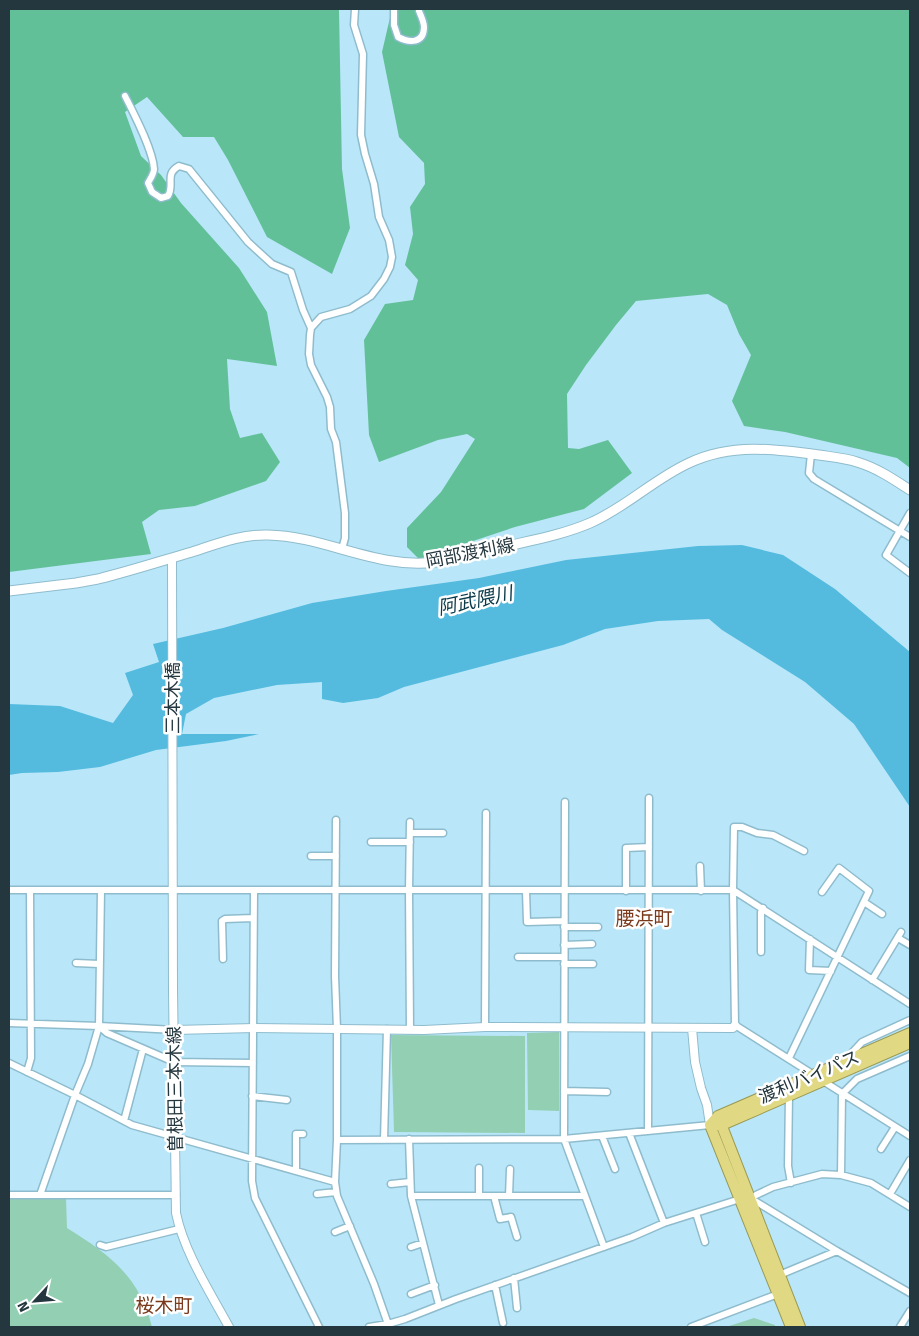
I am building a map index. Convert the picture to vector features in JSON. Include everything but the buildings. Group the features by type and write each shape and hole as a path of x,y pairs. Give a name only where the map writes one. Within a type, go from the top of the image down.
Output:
{"highway":[{"name":"渡利バイパス","path":"710,1125 789,1095 844,1062 910,1033"},
{"name":"渡利バイパス","path":"720,1121 818,1078 910,1042"},
{"path":"720,1121 749,1197 775,1277 778,1294 791,1327"},
{"path":"710,1125 749,1197"},
{"path":"775,1277 800,1327"}],"main road":[{"name":"岡部渡利線","path":"9,591 98,579 225,541 260,535 291,537 318,542 370,557 402,563 439,562 547,538 577,528 592,522 635,496 661,477 689,463 725,451 774,449 854,460 889,476 910,490"}],"street":[{"path":"311,328 321,317 350,308 371,296 384,279 392,260 389,240 378,217 374,184 361,135 363,54 354,25 355,9"},
{"path":"394,9 394,25 398,37 408,42 415,41 423,34 424,24 419,11"},
{"path":"125,96 146,143 153,164 153,175 148,184 152,192 161,198 168,196 171,188 170,175 173,171 179,166 189,169 248,242 272,264 291,272 311,328 310,362 329,404 331,429 336,442 345,514 345,538 342,549"},
{"path":"810,454 809,473 814,479 910,537"},
{"path":"910,513 886,556 910,573"},
{"name":"三本木橋","path":"172,558 173,839"},
{"path":"648,1131 649,798"},
{"path":"564,802 564,1139 604,1247"},
{"path":"485,1027 486,813"},
{"path":"336,820 336,1192 389,1326"},
{"path":"410,822 410,1030"},
{"path":"735,1025 734,827 742,827 757,833 773,835 804,851"},
{"path":"411,833 443,834"},
{"name":"曽根田三本木線","path":"173,839 176,1213 180,1229 190,1253 229,1327"},
{"path":"371,842 410,842"},
{"path":"626,891 626,848 649,847"},
{"path":"311,856 336,856"},
{"path":"700,866 700,890"},
{"path":"789,1058 869,892 839,868 822,892"},
{"path":"9,890 733,890 910,1004"},
{"path":"28,1072 31,1058 30,890"},
{"path":"40,1195 75,1095 88,1064 99,1026 101,890"},
{"path":"254,890 252,1181 255,1198 319,1327"},
{"path":"526,891 528,922 598,927"},
{"path":"864,902 882,914"},
{"path":"761,952 761,912 763,908"},
{"path":"223,959 222,921 225,919 253,918"},
{"path":"872,980 900,935 910,945"},
{"path":"810,939 809,970 831,971"},
{"path":"564,945 592,944"},
{"path":"518,957 593,964"},
{"path":"76,963 99,964"},
{"path":"844,1062 862,1042 910,1020"},
{"path":"9,1023 175,1030 254,1028 410,1030 563,1026 733,1028 735,1025"},
{"path":"735,1025 910,1136"},
{"path":"99,1026 107,1033 174,1062 253,1063"},
{"path":"692,1028 695,1062 700,1088 708,1105 720,1121"},
{"path":"384,1140 387,1029"},
{"path":"124,1121 142,1049"},
{"path":"840,1175 842,1094 857,1079 910,1056"},
{"path":"9,1063 132,1125 335,1182"},
{"path":"564,1091 607,1092"},
{"path":"789,1095 788,1166 791,1183"},
{"path":"252,1096 288,1100"},
{"path":"337,1140 564,1139 602,1136 710,1125 708,1105"},
{"path":"881,1149 896,1127"},
{"path":"629,1133 664,1223"},
{"path":"296,1170 296,1134 303,1134"},
{"path":"602,1136 615,1169"},
{"path":"409,1140 411,1196 439,1305"},
{"path":"890,1194 910,1160"},
{"path":"479,1168 479,1196"},
{"path":"509,1196 510,1169"},
{"path":"369,1327 389,1326 439,1305 632,1238 664,1223 749,1197 773,1187 822,1174 840,1175 871,1183 910,1207"},
{"path":"391,1184 410,1182"},
{"path":"317,1194 336,1192"},
{"path":"9,1195 176,1195"},
{"path":"411,1196 585,1196"},
{"path":"494,1196 500,1219 511,1217 518,1237"},
{"path":"749,1197 836,1251 910,1293"},
{"path":"696,1213 705,1242"},
{"path":"335,1232 350,1226"},
{"path":"100,1246 106,1247 180,1229"},
{"path":"410,1247 423,1243"},
{"path":"775,1277 836,1251"},
{"path":"514,1278 517,1308"},
{"path":"411,1294 435,1285"},
{"path":"495,1285 503,1323"},
{"path":"691,1327 778,1294"},
{"path":"900,1327 910,1310"}],"green space":[{"path":"9,9 339,9 342,169 350,228 332,274 267,237 228,160 214,137 183,137 147,97 125,112 141,156 161,175 181,203 239,268 267,312 277,366 227,359 230,409 240,438 262,433 280,462 266,481 195,506 159,510 142,522 151,554 9,572"},
{"path":"392,9 910,9 910,468 897,458 785,432 744,426 732,401 751,355 739,334 727,305 708,294 636,301 586,365 567,394 568,448 579,449 608,440 632,473 584,509 515,527 419,559 407,547 407,528 441,492 475,439 467,434 438,440 379,462 369,435 364,340 385,304 413,300 418,280 405,265 413,234 410,207 425,184 424,163 399,137 382,52"},
{"path":"559,1032 559,1111 528,1110 527,1033"},
{"path":"391,1035 525,1036 525,1133 394,1132"},
{"path":"9,1198 66,1198 67,1228 96,1247 121,1269 140,1294 152,1327 9,1327"},
{"path":"754,1318 775,1325 775,1327 726,1327"}],"water":[{"name":"阿武隈川","path":"742,545 783,555 835,589 910,652 910,807 854,724 805,682 722,630 709,619 658,621 605,629 563,645 404,687 378,698 343,703 322,699 322,682 277,685 214,698 186,714 182,734 259,734 226,741 156,750 100,767 9,775 9,704 60,706 113,723 133,695 125,673 159,662 153,644 223,628 312,603 479,578 566,560 698,546"}],"district":[{"name":"腰浜町","path":"644,918"},
{"name":"桜木町","path":"164,1305"}]}
